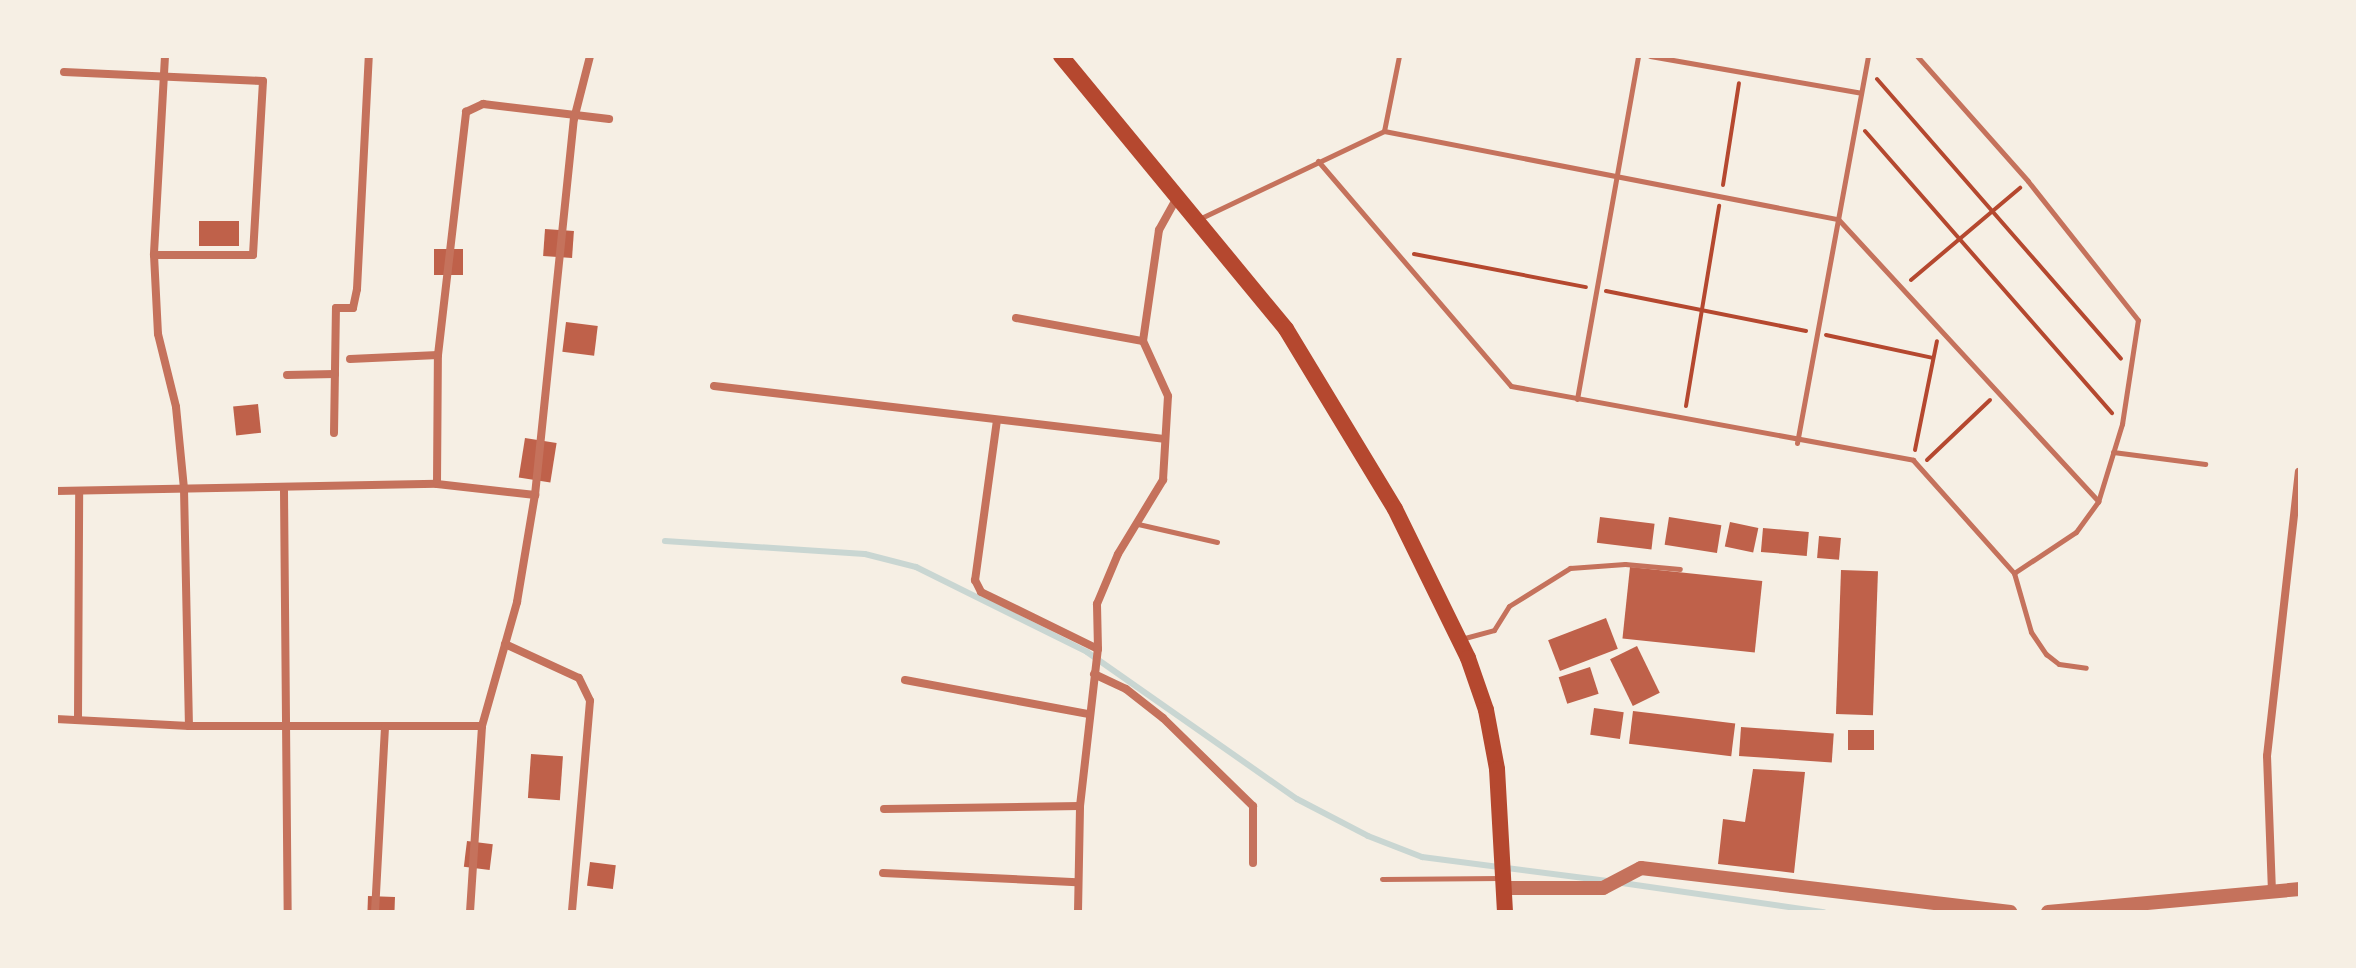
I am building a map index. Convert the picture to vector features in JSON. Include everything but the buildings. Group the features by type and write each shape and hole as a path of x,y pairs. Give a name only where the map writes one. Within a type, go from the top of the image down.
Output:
{"main road":[{"path":"1061,56 1199,219 1286,329 1341,415 1395,509 1460,639 1486,710 1505,912"}],"street":[{"path":"165,56 154,255 158,334 176,407 184,489 189,726"},
{"path":"334,433 336,308 353,308 357,289 369,56"},
{"path":"470,912 482,726 505,644 535,495 574,119 590,56"},
{"path":"64,72 263,81 253,255 154,255"},
{"path":"437,484 438,355 466,112 483,104 574,119 609,119"},
{"path":"1078,912 1080,806 1098,649 1097,604 1118,554 1163,480 1168,396 1143,341 1159,230 1178,195"},
{"path":"1016,318 1143,341"},
{"path":"350,359 438,355"},
{"path":"287,375 335,374"},
{"path":"714,386 1164,439"},
{"path":"997,420 975,580 981,592 1098,649"},
{"path":"2272,892 2267,756 2299,472"},
{"path":"56,491 284,491 437,484 535,495"},
{"path":"78,719 79,491"},
{"path":"284,491 288,912"},
{"path":"505,644 579,678 590,701 572,912"},
{"path":"1094,674 1126,689 1163,718 1253,806 1253,863"},
{"path":"905,680 1089,714"},
{"path":"56,719 189,726 482,726"},
{"path":"375,912 385,727"},
{"path":"884,809 1080,806"},
{"path":"1504,883 1603,888 1641,868 2010,912"},
{"path":"883,873 1077,882"},
{"path":"2048,912 2300,889"}],"lane":[{"path":"1384,131 1399,56"},
{"path":"1577,399 1638,56"},
{"path":"1650,56 1861,93"},
{"path":"1797,443 1868,56"},
{"path":"1917,56 2028,181 2138,320 2122,424 2098,502 2076,532 2014,573"},
{"path":"1199,219 1384,131 1838,219 2098,502"},
{"path":"1318,161 1511,386 1797,443 1913,460 2014,573 2031,632 2046,654 2059,664 2086,668"},
{"path":"2113,452 2205,464"},
{"path":"1138,524 1217,542"},
{"path":"1460,639 1494,630 1509,606 1570,568 1625,564 1680,569"},
{"path":"1382,879 1504,883"}],"path":[{"path":"1866,67 2130,370"},
{"path":"1684,420 1741,72"},
{"path":"1856,122 2122,424"},
{"path":"1902,288 2028,181"},
{"path":"1394,250 1933,358"},
{"path":"1913,460 1939,329"},
{"path":"1919,467 1998,392"}],"waterway":[{"path":"665,541 865,554 916,567 1087,652 1297,799 1368,836 1422,857 1607,881"},
{"path":"1622,883 1824,912"}]}
